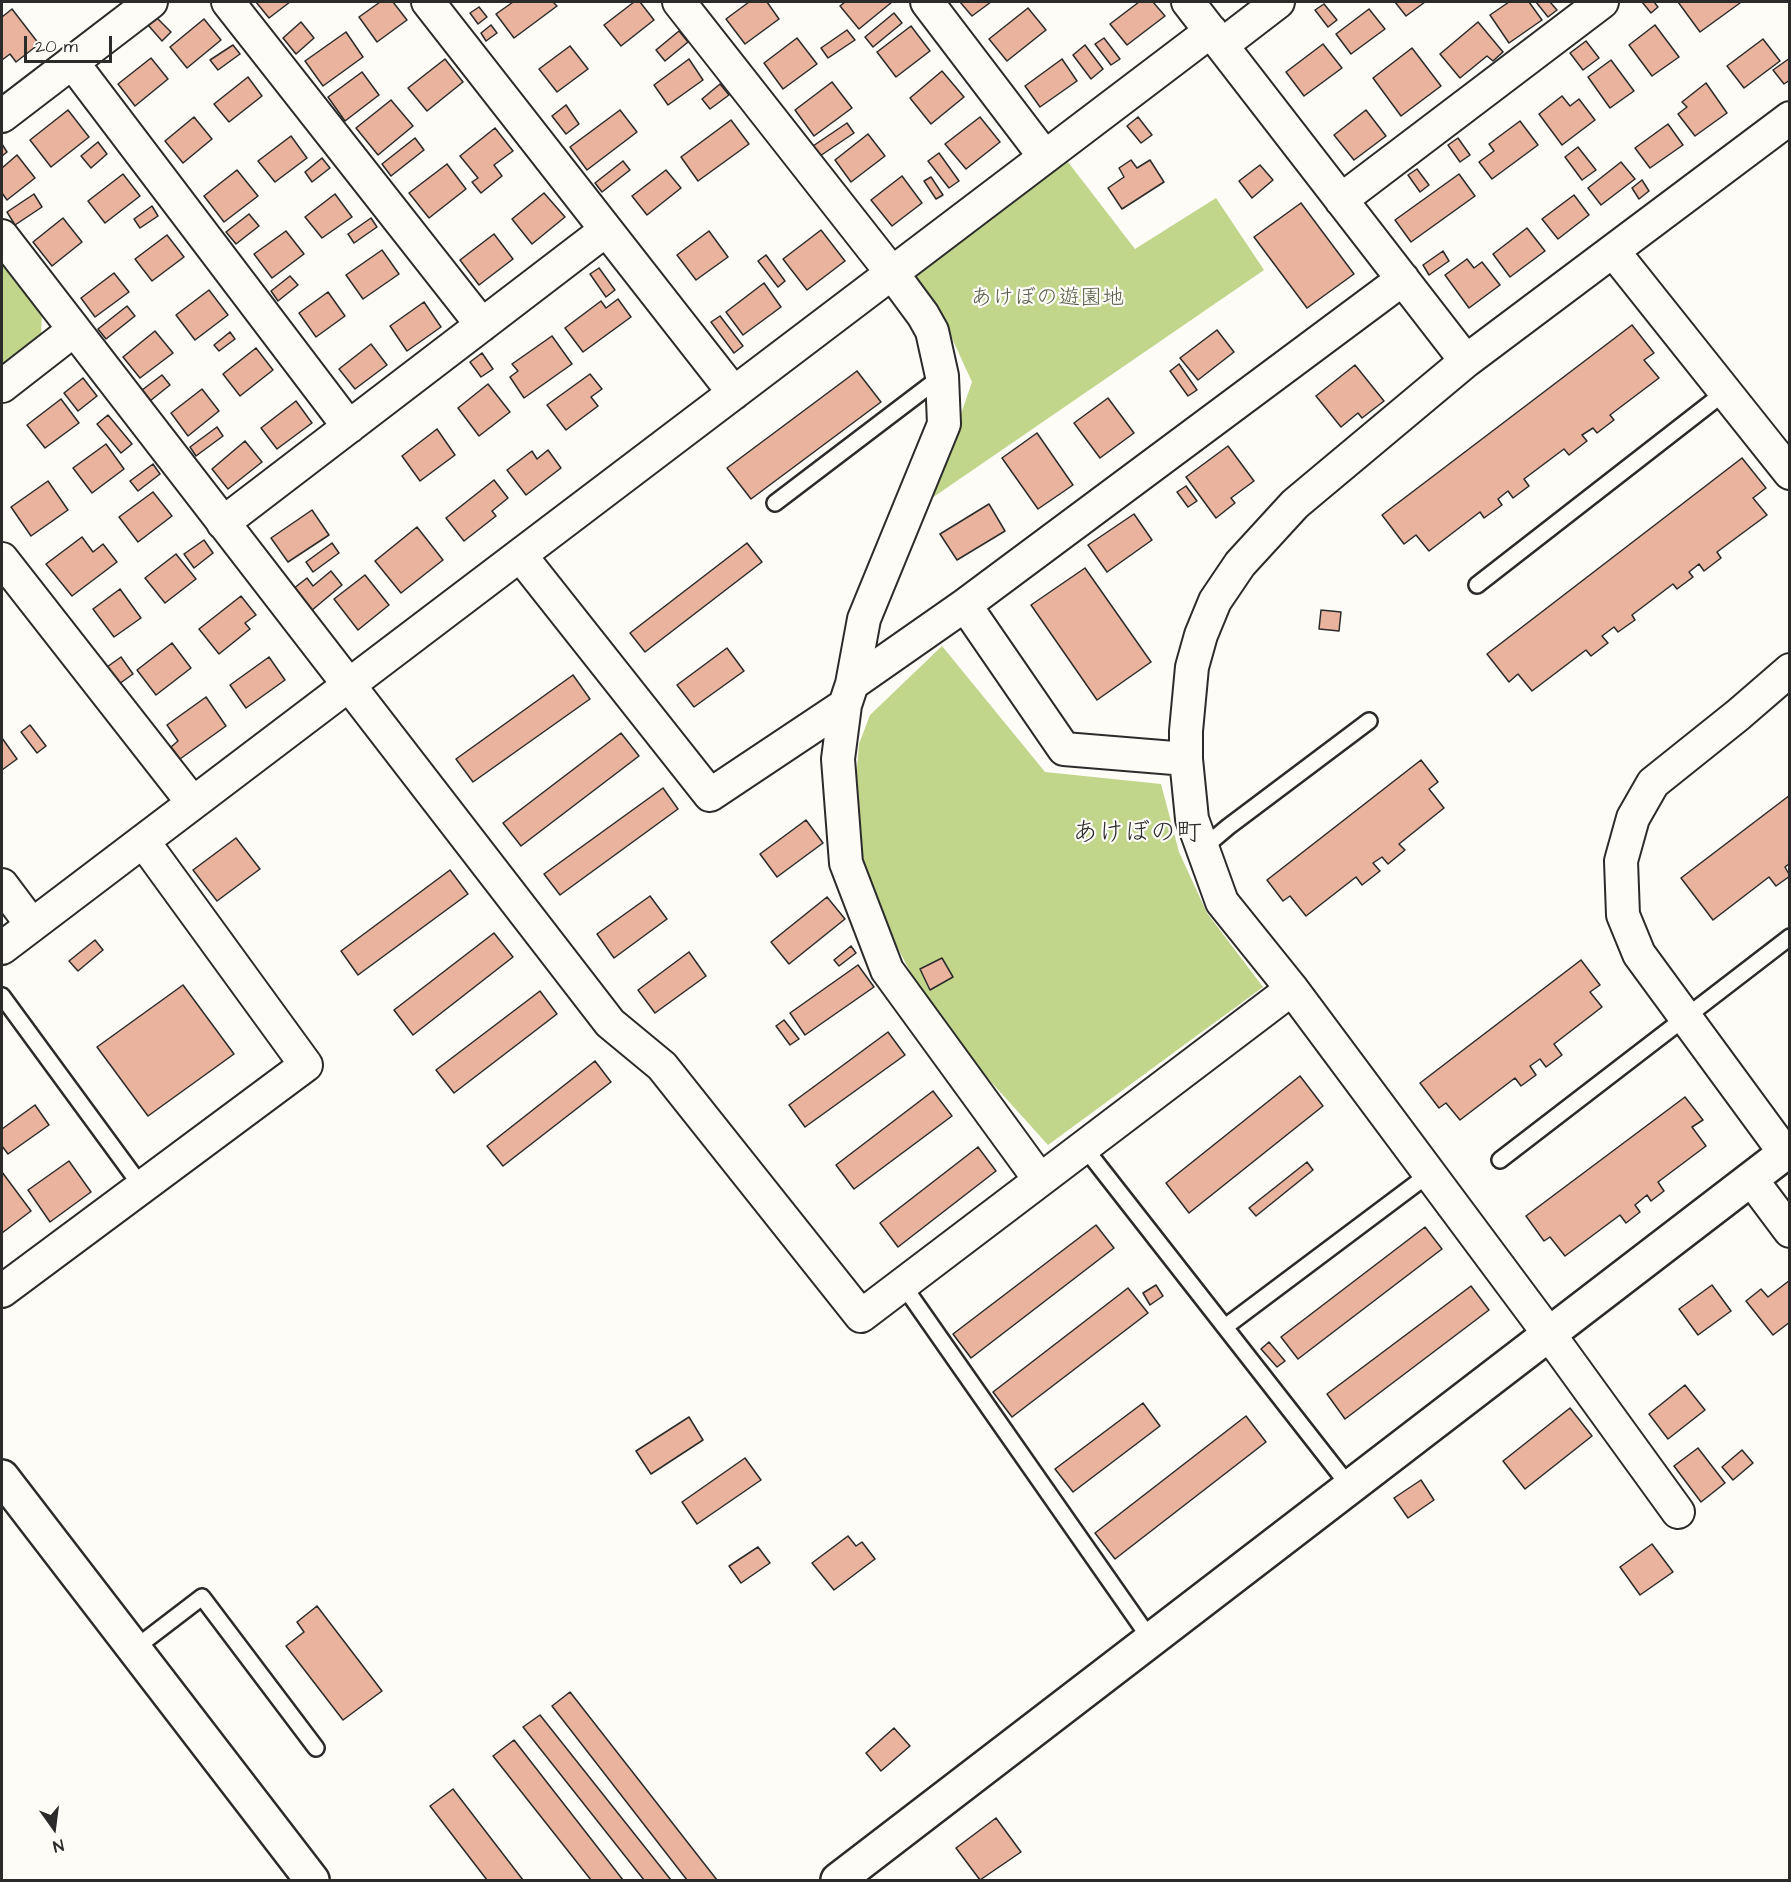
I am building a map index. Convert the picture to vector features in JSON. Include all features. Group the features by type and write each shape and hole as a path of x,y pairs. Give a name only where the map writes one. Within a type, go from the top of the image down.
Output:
{"street":[{"path":"2,116 151,2"},
{"path":"228,2 482,325"},
{"path":"428,2 734,393"},
{"path":"679,2 892,273 932,331 942,376 944,424 864,619 838,759 846,863 887,970 1040,1180"},
{"path":"927,2 1045,157"},
{"path":"1188,2 1466,361"},
{"path":"2,948 1045,157 1217,38 1278,2"},
{"path":"1341,200 1602,2"},
{"path":"72,62 349,427"},
{"path":"1678,1512 1549,1334 1292,989 1222,902 1192,819 1186,759 1186,730 1192,667 1201,635 1215,601 1240,564 1295,504 1466,361 1790,118"},
{"path":"224,523 606,230"},
{"path":"2,236 610,1023 662,1066 861,1316 1292,989"},
{"path":"1613,251 1790,473"},
{"path":"520,555 710,795 849,694 1403,279"},
{"path":"2,386 74,330"},
{"path":"2,559 193,803"},
{"path":"965,605 1064,749 1186,759"},
{"path":"838,1881 1787,1151 1639,954 1623,915 1621,861 1633,818 1653,783 1790,670"},
{"path":"2,1291 306,1065 143,841"},
{"path":"2,885 32,925"},
{"path":"1750,1179 1790,1231"},
{"path":"2,1477 312,1881"}],"lane":[{"path":"775,503 942,376"},
{"path":"1477,585 1725,392"},
{"path":"1202,849 1370,721"},
{"path":"1500,1160 1790,937"},
{"path":"2,996 142,1186"},
{"path":"1084,1147 1350,1487"},
{"path":"1225,1327 1429,1174"},
{"path":"903,1285 1151,1640"},
{"path":"134,1649 202,1597 316,1748"}],"green space":[{"name":"あけぼの遊園地","path":"1068,162 1135,249 1216,198 1264,270 932,498 972,382 944,321 913,273"},
{"path":"2,260 42,313 41,337 2,367"},
{"path":"942,646 1045,772 1161,784 1179,852 1207,913 1263,987 1048,1145 937,1022 886,926 852,827 859,744 870,715"}],"building":[{"path":"256,2 290,2 269,18"},
{"path":"380,2 393,2 407,20 377,42 359,17"},
{"path":"513,2 553,2 557,6 514,38 496,14"},
{"path":"634,2 640,2 654,20 621,46 604,25"},
{"path":"749,2 767,2 779,19 745,44 726,19"},
{"path":"845,2 892,2 859,29 840,6"},
{"path":"960,2 991,2 972,16"},
{"path":"1139,2 1153,2 1165,16 1127,45 1110,24"},
{"path":"1395,2 1425,2 1406,16"},
{"path":"1509,2 1529,2 1542,20 1509,43 1490,15"},
{"path":"1536,2 1550,2 1557,10 1548,17"},
{"path":"1642,2 1654,2 1658,7 1651,13"},
{"path":"1678,2 1739,2 1740,3 1700,32"},
{"path":"1324,4 1337,20 1328,27 1315,10"},
{"path":"479,7 487,17 478,24 470,13"},
{"path":"1028,8 1046,30 1007,61 989,39"},
{"path":"12,9 39,44 16,62 10,54 2,60 2,17"},
{"path":"1369,9 1385,29 1351,54 1336,34"},
{"path":"894,13 902,23 873,47 865,37"},
{"path":"157,18 171,32 162,41 148,25"},
{"path":"204,19 221,40 187,68 170,47"},
{"path":"301,22 314,38 296,54 283,38"},
{"path":"1478,22 1503,52 1493,61 1487,56 1460,78 1440,54"},
{"path":"491,25 497,33 486,41 481,33"},
{"path":"1655,25 1679,57 1652,76 1629,45"},
{"path":"911,26 930,51 896,77 877,52"},
{"path":"847,30 855,40 828,58 821,48"},
{"path":"679,31 688,42 665,61 656,50"},
{"path":"346,32 363,57 323,86 305,61"},
{"path":"797,38 817,64 783,89 764,63"},
{"path":"1104,38 1120,59 1111,65 1095,44"},
{"path":"1763,39 1780,61 1744,88 1727,66"},
{"path":"1586,41 1599,58 1583,70 1570,53"},
{"path":"1323,44 1342,68 1304,96 1286,72"},
{"path":"233,45 240,54 218,70 210,60"},
{"path":"1085,45 1103,69 1091,79 1073,55"},
{"path":"570,46 588,69 557,92 539,69"},
{"path":"1412,48 1441,86 1401,116 1373,78"},
{"path":"151,58 168,79 135,106 118,84"},
{"path":"1790,58 1790,80 1784,84 1773,70"},
{"path":"445,59 463,82 427,111 408,88"},
{"path":"689,59 703,80 668,105 654,85"},
{"path":"1062,59 1077,81 1040,107 1025,86"},
{"path":"1611,60 1634,91 1610,108 1588,77"},
{"path":"942,71 964,97 931,124 910,98"},
{"path":"362,72 379,95 345,121 328,97"},
{"path":"248,77 262,96 229,122 214,104"},
{"path":"832,82 852,108 814,136 795,110"},
{"path":"1706,83 1727,113 1695,136 1678,114 1687,107 1682,102"},
{"path":"720,84 729,95 710,109 702,99"},
{"path":"1562,96 1570,106 1579,99 1595,120 1562,145 1539,114"},
{"path":"391,100 413,126 378,155 356,128"},
{"path":"566,105 579,124 566,134 552,116"},
{"path":"68,110 89,137 51,167 30,140"},
{"path":"620,110 637,132 587,170 570,147"},
{"path":"1366,110 1386,136 1354,160 1334,135"},
{"path":"194,117 212,139 183,163 165,141"},
{"path":"980,117 1000,142 966,169 945,144"},
{"path":"1138,117 1152,135 1141,143 1127,126"},
{"path":"731,120 749,144 698,181 681,157"},
{"path":"1520,121 1538,145 1492,179 1479,162 1494,151 1489,144"},
{"path":"847,123 854,133 820,156 813,146"},
{"path":"1668,124 1683,145 1650,168 1635,148"},
{"path":"495,128 513,151 494,165 502,176 481,193 472,182 478,178 460,156"},
{"path":"868,134 885,156 851,182 835,160"},
{"path":"291,136 307,158 275,182 258,161"},
{"path":"415,138 424,150 391,176 382,164"},
{"path":"1458,138 1470,155 1460,162 1448,145"},
{"path":"98,142 107,154 91,168 81,156"},
{"path":"2,144 7,152 2,156"},
{"path":"1578,147 1596,170 1582,180 1565,157"},
{"path":"939,153 959,181 949,188 928,161"},
{"path":"17,155 35,178 7,200 2,193 2,168"},
{"path":"322,158 330,168 312,182 305,172"},
{"path":"1131,160 1137,168 1150,160 1164,182 1122,209 1108,188 1124,177 1119,168"},
{"path":"623,161 630,170 602,192 595,183"},
{"path":"1621,162 1635,179 1601,205 1588,188"},
{"path":"447,164 466,189 429,218 409,193"},
{"path":"1260,165 1273,180 1252,198 1239,181"},
{"path":"1417,169 1429,185 1420,192 1408,175"},
{"path":"237,170 258,196 224,222 204,196"},
{"path":"666,170 681,188 647,215 632,196"},
{"path":"123,174 140,196 105,223 88,201"},
{"path":"1459,174 1475,196 1411,242 1395,220"},
{"path":"902,176 922,203 892,226 871,200"},
{"path":"931,177 943,195 936,199 924,181"},
{"path":"1642,180 1649,191 1639,199 1632,188"},
{"path":"544,193 565,217 532,244 512,219"},
{"path":"34,194 42,207 15,225 7,212"},
{"path":"335,194 352,217 322,238 305,217"},
{"path":"1574,195 1589,215 1558,239 1542,219"},
{"path":"1301,203 1354,274 1307,308 1254,237"},
{"path":"152,206 158,216 140,228 134,219"},
{"path":"249,214 259,226 236,244 226,232"},
{"path":"63,218 82,242 52,266 33,242"},
{"path":"371,218 377,227 354,243 348,234"},
{"path":"1527,228 1545,251 1510,277 1493,254"},
{"path":"821,230 845,261 807,290 783,259"},
{"path":"286,231 304,254 272,278 254,254"},
{"path":"709,231 728,257 696,280 677,255"},
{"path":"494,234 513,259 479,285 460,260"},
{"path":"167,235 184,257 152,281 135,259"},
{"path":"382,250 399,274 363,299 346,275"},
{"path":"1443,251 1449,261 1429,275 1423,265"},
{"path":"766,255 785,281 778,287 758,261"},
{"path":"1467,259 1474,268 1482,262 1500,285 1469,308 1445,275"},
{"path":"599,268 615,290 606,297 590,274"},
{"path":"114,273 129,292 95,317 81,298"},
{"path":"290,276 298,285 278,301 271,291"},
{"path":"764,283 781,307 743,335 726,312"},
{"path":"209,290 228,315 195,340 176,315"},
{"path":"328,292 345,316 316,337 299,313"},
{"path":"618,299 631,317 583,352 565,328 601,301 606,308"},
{"path":"424,302 441,327 407,351 390,326"},
{"path":"127,306 135,316 106,339 98,329"},
{"path":"720,316 743,346 734,353 711,322"},
{"path":"1632,325 1654,353 1644,360 1659,378 1610,415 1614,420 1597,433 1593,428 1582,435 1587,441 1569,455 1564,449 1524,479 1529,486 1513,498 1508,491 1498,499 1502,505 1484,518 1480,512 1429,551 1416,535 1404,544 1382,515"},
{"path":"1217,330 1234,352 1198,380 1180,358"},
{"path":"155,331 173,353 140,378 123,357"},
{"path":"230,332 235,339 219,351 214,345"},
{"path":"552,336 572,364 524,398 510,377 518,371 512,364"},
{"path":"371,344 387,365 355,389 339,369"},
{"path":"256,348 273,370 240,396 223,374"},
{"path":"482,353 493,369 481,377 470,362"},
{"path":"1179,364 1197,390 1188,396 1170,371"},
{"path":"1355,365 1384,401 1362,418 1358,413 1341,427 1316,396"},
{"path":"857,371 881,402 751,499 727,468"},
{"path":"590,374 602,389 591,397 598,406 566,430 547,405"},
{"path":"162,375 170,385 150,401 142,390"},
{"path":"83,378 97,396 78,411 64,393"},
{"path":"488,384 510,412 479,436 458,408"},
{"path":"202,389 219,411 188,436 171,413"},
{"path":"1108,398 1134,433 1100,458 1074,423"},
{"path":"61,399 79,423 45,448 27,425"},
{"path":"296,401 312,423 277,449 261,428"},
{"path":"108,415 132,444 121,453 97,424"},
{"path":"217,427 223,436 196,456 190,447"},
{"path":"437,429 455,455 420,481 402,456"},
{"path":"1037,433 1073,485 1038,509 1002,458"},
{"path":"245,441 262,462 228,489 212,469"},
{"path":"106,444 124,469 92,493 73,468"},
{"path":"1228,446 1254,481 1231,498 1235,503 1216,518 1186,477"},
{"path":"548,450 561,468 526,495 507,470 532,451 537,459"},
{"path":"1742,458 1766,488 1753,498 1767,515 1717,552 1721,558 1704,571 1699,564 1689,572 1693,577 1677,589 1673,584 1632,615 1635,620 1618,632 1614,627 1602,636 1608,643 1591,656 1586,650 1532,691 1518,674 1509,682 1487,654"},
{"path":"153,464 160,474 138,491 130,481"},
{"path":"494,480 508,498 492,511 496,516 464,541 446,518"},
{"path":"48,481 68,510 31,536 11,507"},
{"path":"1186,486 1197,501 1188,507 1177,492"},
{"path":"153,492 172,516 138,542 119,517"},
{"path":"989,504 1005,531 957,560 940,534"},
{"path":"312,510 329,535 288,562 271,538"},
{"path":"1134,514 1152,540 1107,572 1088,545"},
{"path":"417,527 443,560 401,593 375,561"},
{"path":"82,537 93,552 103,544 117,562 72,596 46,564"},
{"path":"204,540 213,553 194,568 184,554"},
{"path":"332,543 339,553 313,572 306,562"},
{"path":"747,543 762,562 645,652 630,633"},
{"path":"176,554 196,579 165,603 145,578"},
{"path":"1085,568 1151,662 1097,700 1031,605"},
{"path":"331,571 342,585 311,611 293,589 307,578 313,586"},
{"path":"365,575 389,605 358,630 334,599"},
{"path":"120,589 141,618 114,637 93,609"},
{"path":"241,596 256,615 245,623 250,629 219,654 199,629"},
{"path":"1321,610 1341,612 1339,631 1319,629"},
{"path":"172,643 191,668 156,695 137,670"},
{"path":"727,648 744,671 694,707 677,685"},
{"path":"121,657 133,674 119,684 107,667"},
{"path":"269,657 285,680 246,708 230,685"},
{"path":"573,675 590,699 473,782 456,759"},
{"path":"206,697 226,726 180,759 171,747 178,741 167,725"},
{"path":"30,725 46,746 37,753 21,732"},
{"path":"621,733 639,756 521,846 503,823"},
{"path":"2,738 17,759 2,770"},
{"path":"1421,760 1438,782 1429,789 1444,808 1399,844 1405,850 1388,864 1382,857 1373,863 1380,871 1362,885 1356,877 1306,916 1290,896 1283,901 1267,880"},
{"path":"663,788 678,809 560,895 544,874"},
{"path":"1790,795 1790,863 1785,867 1790,876 1776,886 1769,877 1713,920 1681,878"},
{"path":"806,820 823,843 777,877 760,854"},
{"path":"236,838 260,869 217,901 193,870"},
{"path":"450,870 468,894 358,975 341,951"},
{"path":"650,896 667,919 614,958 597,934"},
{"path":"827,897 845,919 789,964 771,942"},
{"path":"494,933 513,957 413,1035 394,1010"},
{"path":"95,940 103,950 78,971 69,961"},
{"path":"851,946 856,953 839,966 834,960"},
{"path":"689,952 706,976 655,1013 638,990"},
{"path":"942,958 953,977 930,990 920,969"},
{"path":"1581,960 1600,985 1590,992 1602,1007 1554,1044 1562,1055 1546,1067 1540,1059 1530,1066 1536,1075 1521,1086 1515,1078 1460,1120 1446,1103 1439,1108 1420,1083"},
{"path":"858,965 874,987 805,1035 790,1013"},
{"path":"183,985 234,1054 148,1116 97,1047"},
{"path":"540,991 557,1014 454,1093 436,1070"},
{"path":"784,1020 799,1039 790,1045 776,1026"},
{"path":"888,1032 905,1055 805,1127 789,1105"},
{"path":"595,1061 611,1082 503,1166 487,1146"},
{"path":"1300,1076 1323,1106 1189,1213 1166,1183"},
{"path":"933,1091 952,1116 854,1189 836,1165"},
{"path":"1685,1097 1703,1120 1692,1127 1706,1146 1658,1182 1664,1191 1651,1201 1647,1195 1635,1205 1640,1212 1626,1223 1620,1215 1565,1256 1550,1237 1544,1241 1526,1216"},
{"path":"35,1105 49,1125 8,1154 2,1146 2,1129"},
{"path":"978,1147 996,1171 898,1247 880,1223"},
{"path":"69,1161 91,1192 50,1222 28,1190"},
{"path":"1307,1162 1313,1170 1256,1216 1249,1208"},
{"path":"2,1172 31,1211 2,1233"},
{"path":"1096,1225 1114,1248 971,1358 953,1334"},
{"path":"1425,1227 1442,1249 1298,1359 1281,1337"},
{"path":"1790,1280 1790,1322 1773,1335 1746,1301 1761,1289 1768,1297"},
{"path":"1156,1285 1163,1296 1150,1305 1143,1293"},
{"path":"1712,1285 1731,1311 1698,1335 1679,1309"},
{"path":"1471,1286 1489,1310 1345,1419 1327,1394"},
{"path":"1128,1288 1148,1313 1012,1417 993,1392"},
{"path":"1269,1342 1285,1361 1277,1367 1261,1349"},
{"path":"1685,1385 1705,1410 1668,1439 1649,1414"},
{"path":"1143,1403 1160,1426 1073,1492 1055,1469"},
{"path":"1570,1408 1592,1436 1525,1489 1503,1461"},
{"path":"1246,1416 1266,1442 1115,1559 1095,1533"},
{"path":"689,1417 703,1440 651,1474 636,1451"},
{"path":"1698,1448 1725,1483 1701,1502 1674,1466"},
{"path":"1742,1450 1753,1463 1733,1480 1722,1467"},
{"path":"745,1458 761,1480 697,1524 682,1502"},
{"path":"1421,1480 1434,1500 1408,1518 1394,1498"},
{"path":"848,1536 856,1546 862,1542 875,1559 834,1590 812,1563"},
{"path":"1652,1544 1673,1572 1640,1595 1620,1567"},
{"path":"758,1547 770,1563 741,1583 729,1566"},
{"path":"317,1606 382,1691 343,1720 286,1646 304,1632 297,1622"},
{"path":"570,1692 717,1880 687,1880 552,1706"},
{"path":"540,1715 671,1880 644,1880 523,1727"},
{"path":"894,1728 910,1746 881,1771 866,1753"},
{"path":"514,1740 623,1880 591,1880 493,1756"},
{"path":"453,1789 523,1880 487,1880 430,1806"},
{"path":"996,1818 1021,1852 980,1880 956,1848"}],"district":[{"name":"あけぼの町","path":"1137,835"}]}
